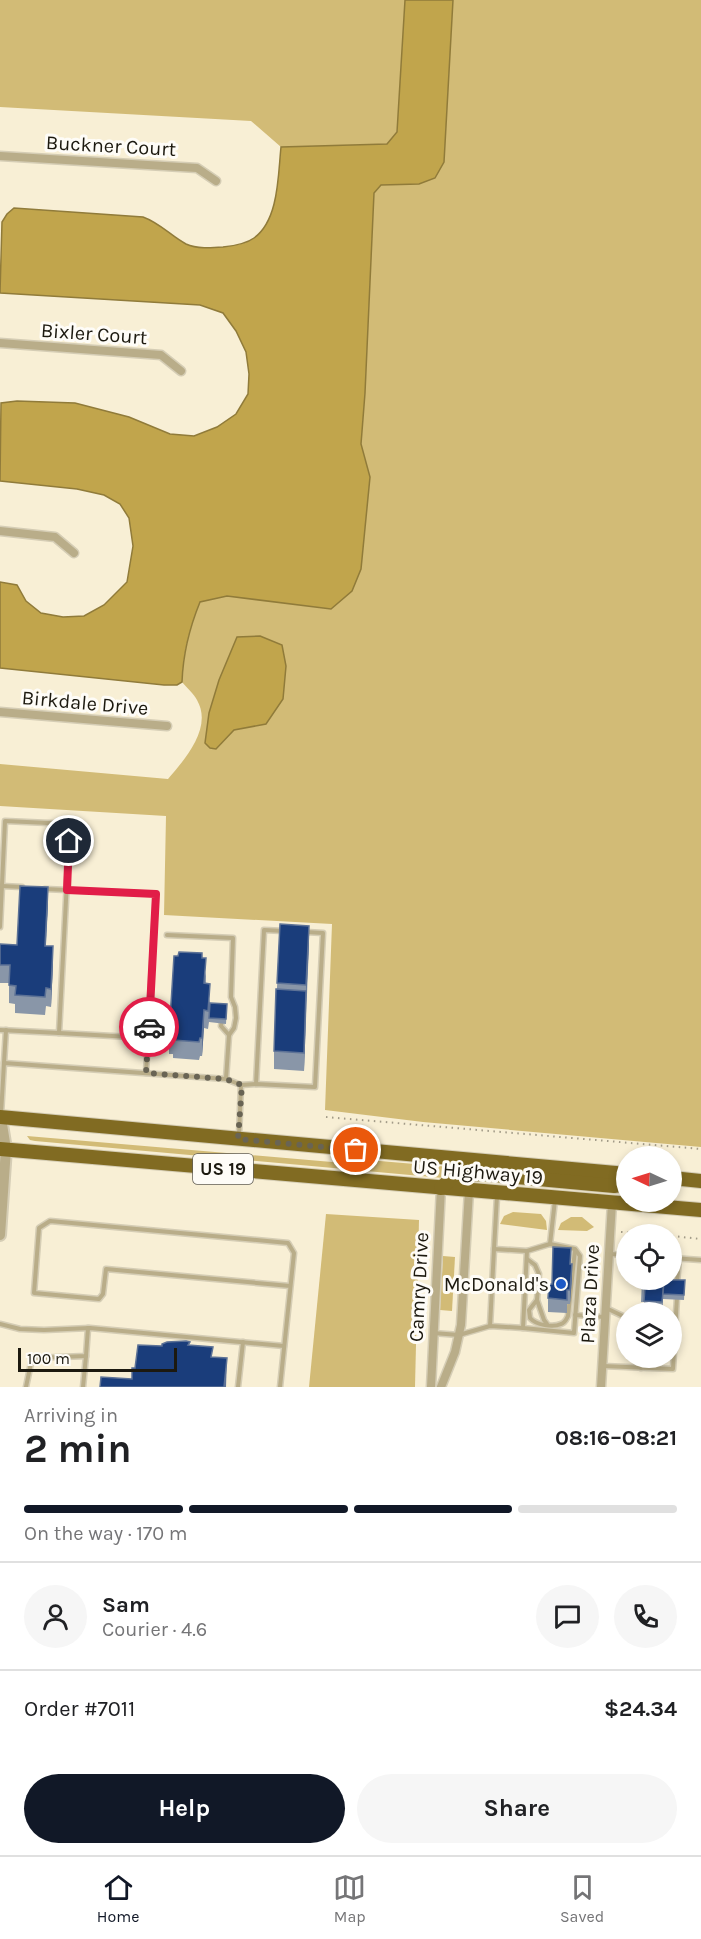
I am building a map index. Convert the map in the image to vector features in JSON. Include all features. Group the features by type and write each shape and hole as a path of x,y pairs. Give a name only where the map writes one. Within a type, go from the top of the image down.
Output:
{"highway":[{"name":"US Highway 19","path":"0,1118 616,1173"},
{"name":"US Highway 19","path":"3,1149 701,1210"},
{"path":"441,1188 460,1175 477,1174 616,1186"},
{"path":"682,1179 701,1180"}],"street":[{"name":"Buckner Court","path":"0,156 197,168 216,181"},
{"name":"Bixler Court","path":"0,343 161,355 181,371"},
{"path":"0,531 55,537 74,553"},
{"name":"Birkdale Drive","path":"0,712 167,726"},
{"path":"0,1118 3,1149 0,1235"},
{"name":"Camry Drive","path":"430,1387 441,1188"},
{"name":"Camry Drive","path":"441,1387 455,1352 461,1325 469,1191"},
{"name":"Plaza Drive","path":"601,1387 612,1203"}],"lane":[{"path":"0,927 5,821 70,824 59,1033"},
{"path":"2,886 24,887"},
{"path":"34,888 156,894 146,1073"},
{"path":"256,1084 264,930 288,932"},
{"path":"4,1064 226,1079 242,1085 315,1087 323,933 299,932"},
{"path":"167,935 233,938 231,997 236,1018 234,1028 229,1035 226,1079"},
{"path":"222,1006 231,997"},
{"path":"222,1016 221,1026 229,1035"},
{"path":"0,1030 148,1038"},
{"path":"0,1118 6,1030"},
{"path":"238,1139 242,1085"},
{"path":"490,1326 497,1193"},
{"path":"550,1244 555,1198"},
{"path":"280,1387 294,1253 288,1243 50,1221 39,1228 34,1293 99,1299 103,1294 106,1269 290,1286"},
{"path":"432,1333 459,1335 490,1326 574,1333 580,1260 575,1249 550,1244 527,1251 494,1249"},
{"path":"537,1300 529,1310 530,1318 536,1324 560,1325 565,1322 568,1316 575,1249"},
{"path":"523,1328 527,1251"},
{"path":"609,1254 616,1254"},
{"path":"682,1258 701,1260"},
{"path":"527,1259 535,1265 538,1271 537,1300 544,1320 548,1324"},
{"path":"575,1315 606,1313 616,1315"},
{"path":"0,1324 20,1329 88,1328 284,1346"},
{"path":"83,1387 88,1328"},
{"path":"238,1387 243,1342"},
{"path":"26,1387 31,1363 35,1358 86,1356"},
{"path":"602,1366 616,1367"},
{"path":"641,1368 673,1368"}],"path":[{"path":"326,1117 701,1149"},
{"path":"682,1237 701,1239"}],"shaded area":[{"path":"0,0 405,0 397,132 387,144 281,147 251,121 0,107"},
{"path":"405,0 453,0 444,162 435,178 419,184 381,185 374,193 361,444 370,477 361,569 352,591 331,609 227,596 200,602 187,641 182,682 177,685 0,668 0,582 17,585 26,601 41,613 63,617 84,616 104,605 127,582 133,546 129,518 120,504 104,495 77,489 0,481 1,403 17,401 75,403 129,417 170,434 194,436 217,427 236,414 248,394 249,374 246,352 236,331 223,313 200,305 0,293 2,222 14,208 143,217 186,244 195,247 223,247 251,240 262,230 273,209 281,147 387,144 397,132"},
{"path":"453,0 701,0 701,1147 423,1122 325,1110 332,924 164,915 166,816 0,806 0,764 168,779 189,753 202,721 197,700 182,682 187,641 199,602 227,596 331,609 361,569 370,477 361,444 374,193 381,185 419,184 444,162","holes":["237,637 266,724 234,730 216,749 209,713 219,680"]},
{"path":"260,636 282,645 286,666 283,699 266,724 234,730 216,749 210,748 205,743 209,713 219,680 237,637"},
{"path":"27,1136 332,1162 356,1159 462,1168 462,1170 443,1178 35,1141 30,1140"},
{"path":"513,1212 541,1214 546,1221 547,1230 500,1224 504,1216"},
{"path":"326,1214 419,1220 415,1387 309,1387"},
{"path":"571,1217 582,1217 594,1227 587,1231 558,1230 561,1223"},
{"path":"443,1256 455,1257 452,1311 440,1310"}],"building":[{"path":"20,886 48,887 45,946 53,946 51,989 46,988 45,997 15,995 16,986 9,985 10,965 0,965 0,944 17,945"},
{"path":"280,924 309,926 306,985 277,983"},
{"path":"179,952 202,953 202,958 206,958 204,983 210,984 208,1011 204,1010 202,1038 199,1042 173,1040 173,1036 169,1036 174,956 178,956"},
{"path":"276,989 306,991 304,1053 274,1051"},
{"path":"210,1003 227,1004 226,1019 209,1018"},
{"name":"McDonald's","path":"553,1247 571,1248 570,1290 567,1290 567,1300 548,1298 549,1284 552,1284"},
{"path":"682,1280 685,1280 684,1295 663,1294 663,1290 682,1290"},
{"path":"645,1290 663,1290 662,1302 644,1301"},
{"path":"167,1342 190,1342 188,1345 213,1347 211,1357 227,1358 224,1387 100,1387 101,1377 132,1379 132,1368 135,1368 138,1345 162,1346"}],"way so far":[{"path":"149,1027 146,1073 226,1079 242,1085 238,1139 356,1150"}],"place":[{"name":"McDonald's","path":"561,1284"}],"route":[{"path":"69,841 67,890 156,894 149,1027"}]}
